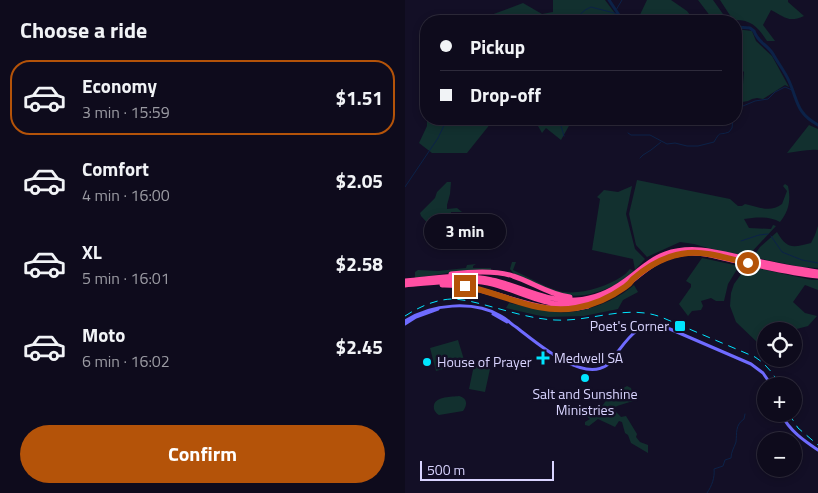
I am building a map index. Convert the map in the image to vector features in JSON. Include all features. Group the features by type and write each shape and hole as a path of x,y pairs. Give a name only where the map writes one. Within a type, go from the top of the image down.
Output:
{"highway":[{"path":"405,281 462,276 489,279 540,296 565,300 582,300 612,289 656,258 685,249 707,250 818,272"},
{"path":"405,286 452,281 480,282 501,286 544,302 570,305 602,298 614,292 660,260 692,253 818,276"},
{"path":"498,273 505,272 508,269 515,276"},
{"path":"423,279 464,272 498,273 515,276 555,294 569,297 584,297 612,289"},
{"path":"495,294 503,301 508,299 548,308 574,309 606,298 627,286 633,279"},
{"path":"405,286 458,285 514,300"}],"main road":[{"path":"405,322 422,312 432,309 465,306 479,308 514,326 563,361 585,369 594,370 607,365 639,329 649,326 663,326 748,362 767,377"},
{"path":"786,422 795,434 818,450"}],"green space":[{"path":"553,0 605,0 616,15 491,15 523,3 542,14 553,12"},
{"path":"647,0 671,0 690,15 640,15"},
{"path":"698,0 713,0 724,15 709,15"},
{"path":"720,0 788,0 804,16 790,19 771,10 763,25 775,41 767,41 753,25 742,20 742,15 730,15"},
{"path":"742,30 752,31 756,41 772,56 789,87 785,85 763,99 757,98 742,102 744,72 742,70"},
{"path":"489,125 467,153 432,153 419,143 427,126"},
{"path":"537,125 569,125 561,140 546,128 542,133"},
{"path":"809,125 818,129 818,150 787,153"},
{"path":"637,180 730,199 738,206 745,204 769,209 782,204 787,191 783,186 785,184 788,186 789,191 789,205 780,222 763,218 744,219 749,228 771,229 773,225 776,226 747,257 680,242 647,257 636,245 629,214"},
{"path":"447,182 451,182 447,209 457,208 462,212 451,212 451,218 454,221 447,225 440,220 432,228 420,213"},
{"path":"632,186 626,214 635,249 645,259 635,270 633,259 592,250 600,199 597,197 604,190 618,192"},
{"path":"818,226 818,268 801,267 753,257 760,247 777,232 784,242 791,246 811,243"},
{"path":"702,258 739,266 728,284 724,301 716,301 711,298 701,301 703,306 701,310 692,311 688,316 679,304 691,287 691,284 686,281"},
{"path":"512,262 516,262 513,270 548,287 566,292 600,287 615,281 630,269 634,271 625,279 604,290 591,294 572,296 546,289 513,273 510,269"},
{"path":"476,264 473,268 491,268 491,272 454,272 415,278 415,272 418,270 438,271 466,268 467,265"},
{"path":"747,266 818,280 818,290 805,285 793,302 805,313 817,316 808,326 802,328 802,322 757,322 757,342 736,322 730,306 734,284"},
{"path":"634,285 638,292 623,300 618,309 584,316 548,317 506,308 509,303 555,312 575,311 607,302"},
{"path":"458,340 465,363 436,371 430,348"},
{"path":"474,365 490,369 485,392 469,389"},
{"path":"627,386 631,388 633,401 614,408 621,417 626,416 640,442 648,445 648,453 631,443 628,435 625,433 622,422 619,421 615,427 598,419 589,426 585,425 585,422 590,419 585,415 585,411 590,408 596,411 602,407 612,394"},
{"path":"459,396 464,398 466,402 463,411 439,415 435,411 434,405 438,400"}],"waterway":[{"path":"609,0 619,15"},
{"path":"616,10 622,0"},
{"path":"580,15 591,7 618,14"},
{"path":"742,27 750,28 754,31 760,41 771,51 787,78 805,116 818,125"},
{"path":"742,106 768,99 775,92 785,87 792,90"},
{"path":"405,187 438,138 444,125"},
{"path":"561,125 564,136"},
{"path":"628,133 631,135 650,135 667,144 675,143 698,146 714,142 719,135 729,132 732,125"},
{"path":"640,158 661,142"},
{"path":"741,241 768,234"},
{"path":"771,236 782,252 802,260 818,263"},
{"path":"707,493 713,481 714,469 723,466 725,460 731,458 738,427 745,414"}],"railway":[{"path":"405,316 427,304 451,299 555,320 582,319 635,312 648,313 755,357 775,377"},
{"path":"794,422 798,428 818,445"}],"place":[{"name":"Poet's Corner","path":"680,326"},
{"name":"Medwell SA","path":"543,358"},
{"name":"House of Prayer","path":"427,362"},
{"name":"Salt and Sunshine Ministries","path":"585,378"}],"route":[{"path":"465,286 535,306 574,309 590,305 614,294 660,260 676,255 696,253 748,263"}]}
